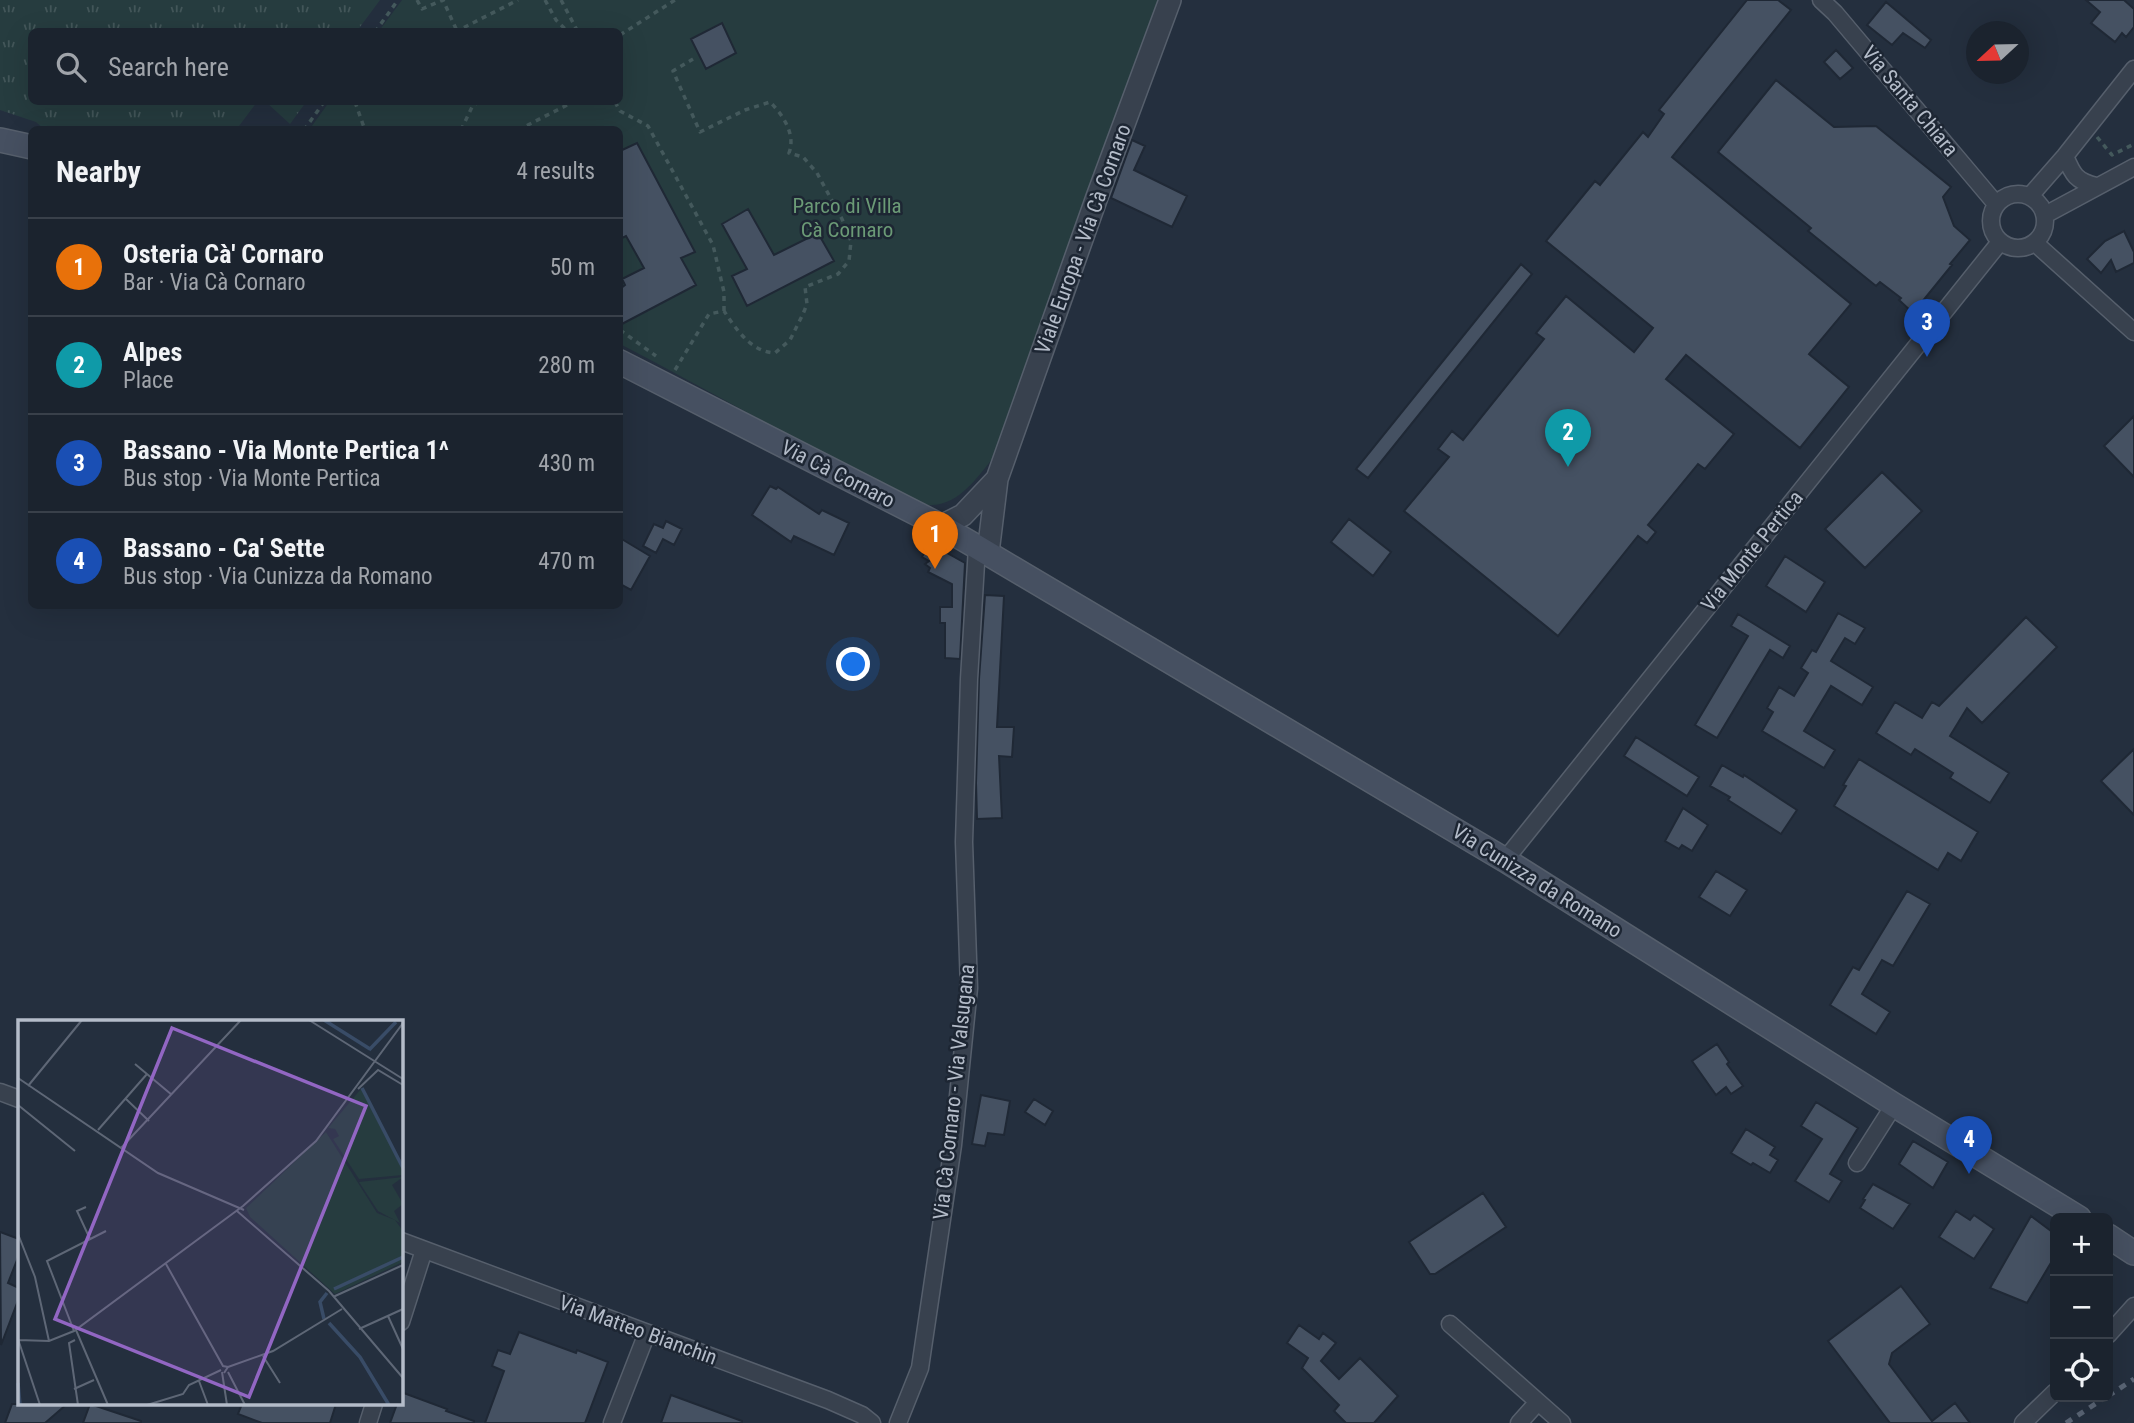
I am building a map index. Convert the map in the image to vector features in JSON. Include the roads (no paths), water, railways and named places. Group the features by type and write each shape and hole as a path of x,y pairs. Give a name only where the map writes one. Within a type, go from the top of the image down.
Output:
{"main road":[{"path":"0,140 28,146"},
{"name":"Via Cà Cornaro","path":"623,363 669,373 983,550"},
{"name":"Via Cunizza da Romano","path":"983,550 1505,860 1894,1105 2072,1213"},
{"path":"2113,1239 2134,1253"}],"street":[{"name":"Viale Europa - Via Cà Cornaro","path":"997,479 1170,0"},
{"name":"Via Santa Chiara","path":"1821,0 1840,6 1996,204"},
{"path":"2030,196 2134,69"},
{"path":"0,129 28,146"},
{"path":"2065,156 2073,174 2084,183 2096,186"},
{"path":"2045,215 2134,167"},
{"path":"2009,195 2030,196 2038,202 2045,215 2044,229 2035,243 2017,249 2008,247 1995,236 1991,220 1996,204 2009,195"},
{"name":"Via Monte Pertica","path":"1505,860 2000,242"},
{"path":"2035,243 2134,332"},
{"path":"941,526 956,520 997,479"},
{"path":"983,550 997,479"},
{"path":"969,509 970,520 983,550"},
{"name":"Via Cà Cornaro - Via Valsugana","path":"898,1423 920,1368 953,1145 969,988 964,842 969,679 983,550"},
{"path":"0,1092 18,1099"},
{"path":"1857,1163 1894,1105"},
{"name":"Via Matteo Bianchin","path":"402,1241 828,1400 862,1415 872,1423"},
{"path":"402,1319 424,1250"},
{"path":"2113,1329 2134,1306"},
{"path":"1450,1324 1562,1423"},
{"path":"612,1423 647,1334"},
{"path":"2023,1423 2050,1397"},
{"path":"1519,1423 1538,1402"},
{"path":"368,1423 373,1406"}],"railway":[{"path":"2113,1393 2134,1379"},
{"path":"2066,1423 2098,1402"}],"place":[{"name":"Bassano - Via Monte Pertica 1^","path":"1927,357"},
{"name":"Alpes","path":"1568,467"},
{"name":"Osteria Cà' Cornaro","path":"935,569"},
{"name":"Bassano - Ca' Sette","path":"1969,1174"}],"park label":[{"name":"Parco di Villa Cà Cornaro","path":"847,218"}]}
